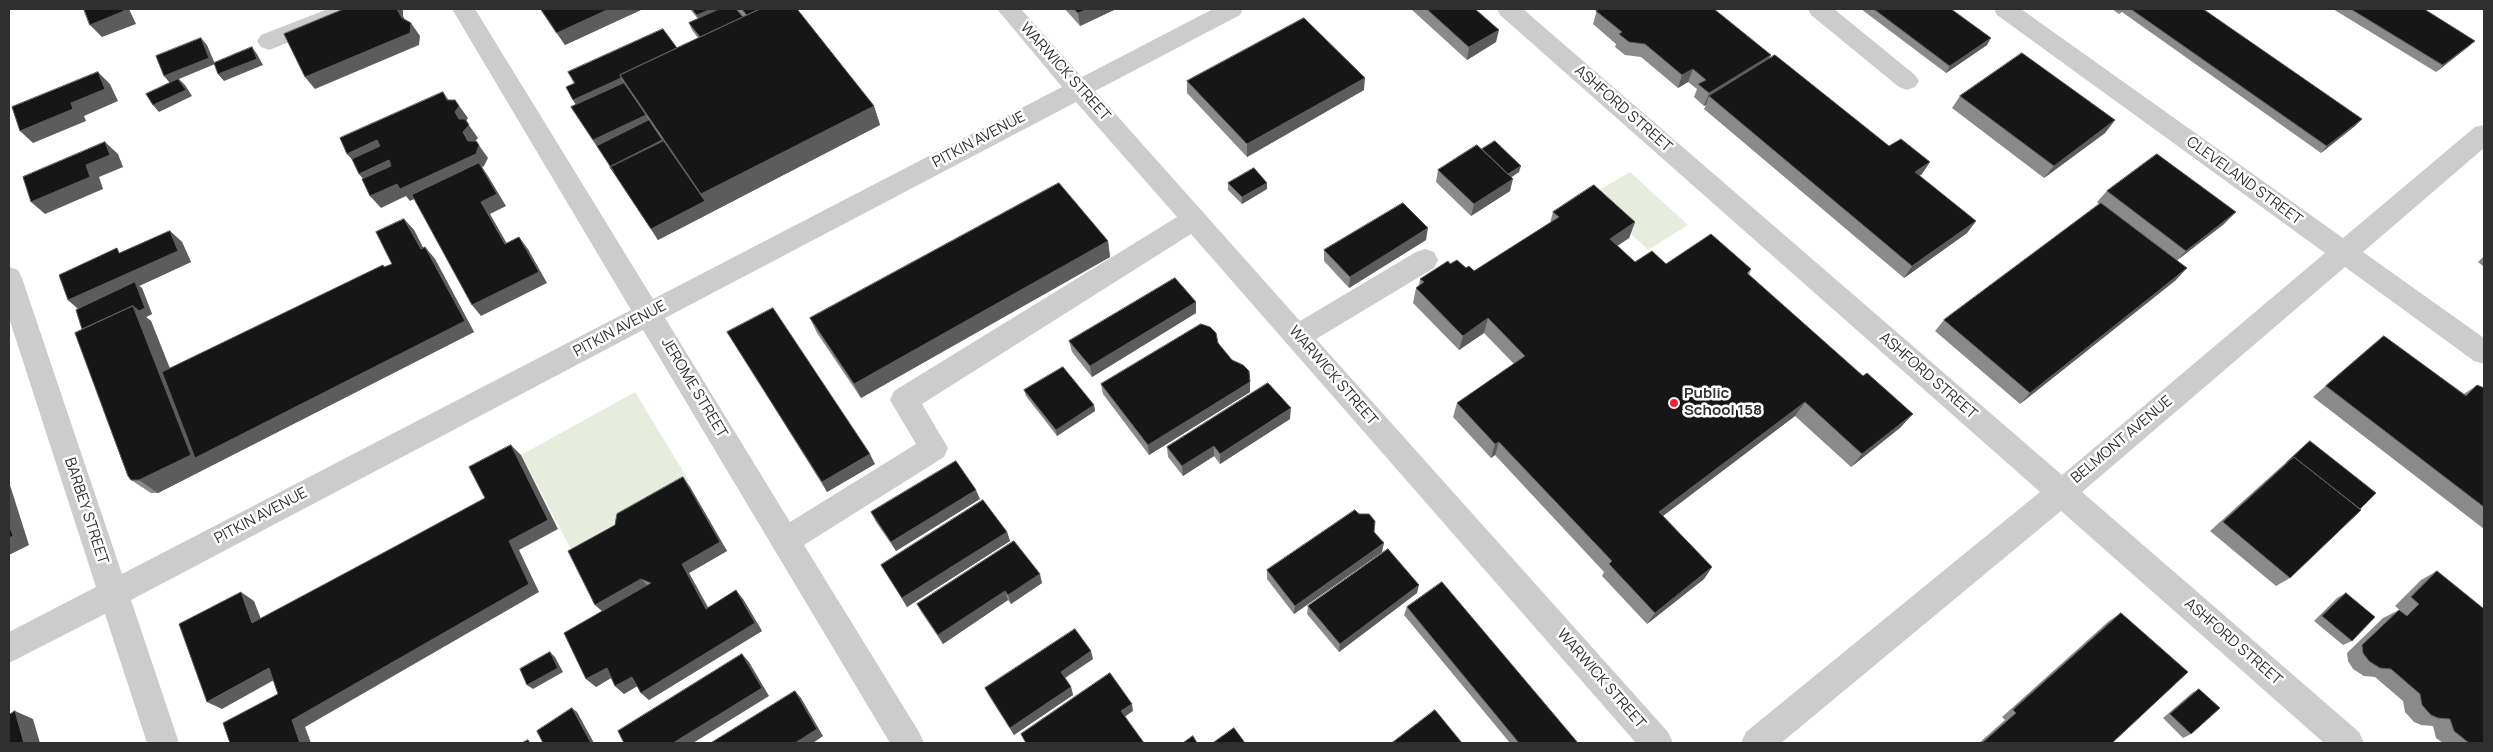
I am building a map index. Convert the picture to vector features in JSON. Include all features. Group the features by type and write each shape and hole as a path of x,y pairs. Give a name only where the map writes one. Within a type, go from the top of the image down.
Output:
{"street":[{"path":"269,41 351,9"},
{"name":"JEROME STREET","path":"463,9 908,743"},
{"name":"WARWICK STREET","path":"1008,9 1657,743"},
{"name":"PITKIN AVENUE","path":"9,648 1232,9"},
{"name":"ASHFORD STREET","path":"1508,9 2348,743"},
{"path":"1819,9 1907,81"},
{"name":"CLEVELAND STREET","path":"2005,9 2484,353"},
{"name":"BELMONT AVENUE","path":"1757,743 2062,492 2484,134"},
{"path":"785,540 934,448 904,400 1195,219"},
{"path":"1298,336 1425,260"},
{"name":"BARBEY STREET","path":"9,278 163,743"}],"green space":[{"path":"1630,172 1688,225 1648,250 1591,195"},
{"path":"635,392 689,481 571,549 521,455"}],"building":[{"path":"84,9 123,9 124,11 90,25"},
{"path":"344,9 397,9 402,18 411,23 410,33 305,77 284,34"},
{"path":"541,9 609,9 557,33"},
{"path":"692,9 711,9 697,15"},
{"path":"719,9 736,9 743,17 700,37 689,23"},
{"path":"742,9 760,9 747,15"},
{"path":"760,9 797,9 874,106 701,194 620,75"},
{"path":"1074,9 1088,9 1078,13"},
{"path":"1427,9 1475,9 1499,30 1469,47"},
{"path":"1600,9 1714,9 1771,55 1709,93 1698,84 1706,80 1693,69 1682,75 1645,44 1629,42 1619,34 1622,32 1596,11"},
{"path":"1874,9 1951,9 1991,38 1950,66"},
{"path":"2131,9 2203,9 2362,119 2327,146"},
{"path":"2351,9 2424,9 2475,41 2443,65"},
{"path":"1304,18 1365,78 1247,144 1187,81"},
{"path":"663,29 677,48 620,75 621,78 573,100 566,87 575,83 568,72"},
{"path":"201,38 209,58 164,76 156,56"},
{"path":"252,47 257,59 218,74 214,63"},
{"path":"2022,53 2115,120 2054,166 1960,96"},
{"path":"1775,55 1889,146 1901,139 1930,162 1915,172 1976,221 1912,266 1709,96"},
{"path":"98,72 105,89 71,103 73,109 20,131 12,107"},
{"path":"178,79 186,90 153,105 146,94"},
{"path":"624,83 646,115 593,140 571,107"},
{"path":"443,92 447,100 455,100 459,106 455,112 459,119 465,119 469,125 463,132 468,141 476,141 479,145 476,154 400,189 397,184 370,196 362,179 391,166 389,160 359,174 352,159 380,146 377,140 347,154 340,138"},
{"path":"649,120 663,141 611,167 597,146"},
{"path":"663,140 705,201 651,229 610,167"},
{"path":"1495,141 1521,166 1508,174 1482,149"},
{"path":"105,142 110,155 86,165 90,177 31,202 23,177"},
{"path":"1477,145 1513,179 1474,204 1438,170"},
{"path":"2157,154 2236,212 2186,251 2107,191"},
{"path":"479,163 497,194 481,202 505,244 519,237 539,272 472,305 412,195"},
{"path":"1254,168 1267,183 1242,197 1228,183"},
{"path":"1059,183 1108,241 854,384 810,318"},
{"name":"Public School 158","path":"1594,185 1635,222 1610,239 1635,262 1652,251 1666,264 1711,234 1751,269 1747,273 1863,376 1867,373 1913,414 1862,454 1805,402 1659,512 1712,567 1655,613 1609,564 1612,561 1499,442 1495,444 1457,403 1525,356 1488,318 1463,336 1416,288 1424,282 1420,279 1448,261 1450,264 1457,260 1466,268 1469,266 1474,271 1559,217 1553,212"},
{"path":"1403,203 1428,228 1350,277 1324,250"},
{"path":"2101,203 2187,268 2030,393 1944,320"},
{"path":"404,219 421,249 425,247 465,321 195,458 162,372 383,265 384,267 392,264 376,232"},
{"path":"170,231 178,251 68,300 59,275 117,248 119,253"},
{"path":"1175,278 1196,302 1090,366 1069,341"},
{"path":"135,282 145,308 139,311 133,306 82,329 76,310"},
{"path":"133,306 191,455 139,480 131,480 128,476 75,333"},
{"path":"773,308 870,454 822,482 727,332"},
{"path":"1201,324 1210,327 1216,333 1218,343 1232,360 1243,365 1249,371 1250,382 1148,445 1101,384"},
{"path":"2384,336 2466,396 2477,385 2484,388 2484,507 2326,386"},
{"path":"1063,367 1094,405 1056,430 1024,390"},
{"path":"1268,383 1291,408 1220,454 1214,446 1182,466 1167,447"},
{"path":"2310,441 2376,493 2360,509 2294,457 2287,462"},
{"path":"511,445 548,520 509,541 529,584 292,720 300,743 230,743 223,723 278,694 269,668 207,702 179,624 241,592 252,623 398,545 485,498 469,467"},
{"path":"2294,457 2361,510 2290,578 2223,522"},
{"path":"956,461 976,490 891,542 871,512"},
{"path":"683,477 720,542 682,564 706,609 736,590 755,623 641,693 632,677 615,686 607,668 586,679 564,633 651,583 641,579 595,605 568,551 615,525 617,514"},
{"path":"983,500 1007,532 902,598 881,565"},
{"path":"1355,510 1359,514 1369,514 1375,521 1374,532 1384,543 1295,606 1267,570"},
{"path":"9,524 13,536 9,538"},
{"path":"1014,541 1040,574 1008,595 1005,591 938,635 917,604"},
{"path":"1388,549 1419,585 1340,644 1308,606"},
{"path":"2437,571 2484,609 2484,743 2469,743 2454,731 2450,719 2431,715 2422,705 2420,694 2391,669 2380,668 2369,661 2363,653 2362,645 2399,610 2407,616 2419,604 2411,597"},
{"path":"1442,582 1578,743 1519,743 1407,607"},
{"path":"2346,593 2375,617 2352,641 2322,616"},
{"path":"2121,613 2188,672 2112,743 1982,743 2016,713 2013,710"},
{"path":"1075,629 1091,651 1061,672 1071,687 1010,728 985,688"},
{"path":"550,652 558,668 527,685 520,669"},
{"path":"742,654 762,688 673,743 624,743 618,731"},
{"path":"1110,673 1132,704 1121,711 1144,743 1026,743 1021,734"},
{"path":"2199,689 2220,708 2191,734 2170,714"},
{"path":"795,691 817,729 795,743 711,743"},
{"path":"572,708 591,743 543,743 537,731"},
{"path":"1435,710 1462,743 1392,743"},
{"path":"15,711 24,743 9,743 9,715"},
{"path":"1234,728 1245,743 1213,743"},
{"path":"1193,736 1197,743 1183,743"}],"place":[{"name":"Public School 158","path":"1674,403"}]}
